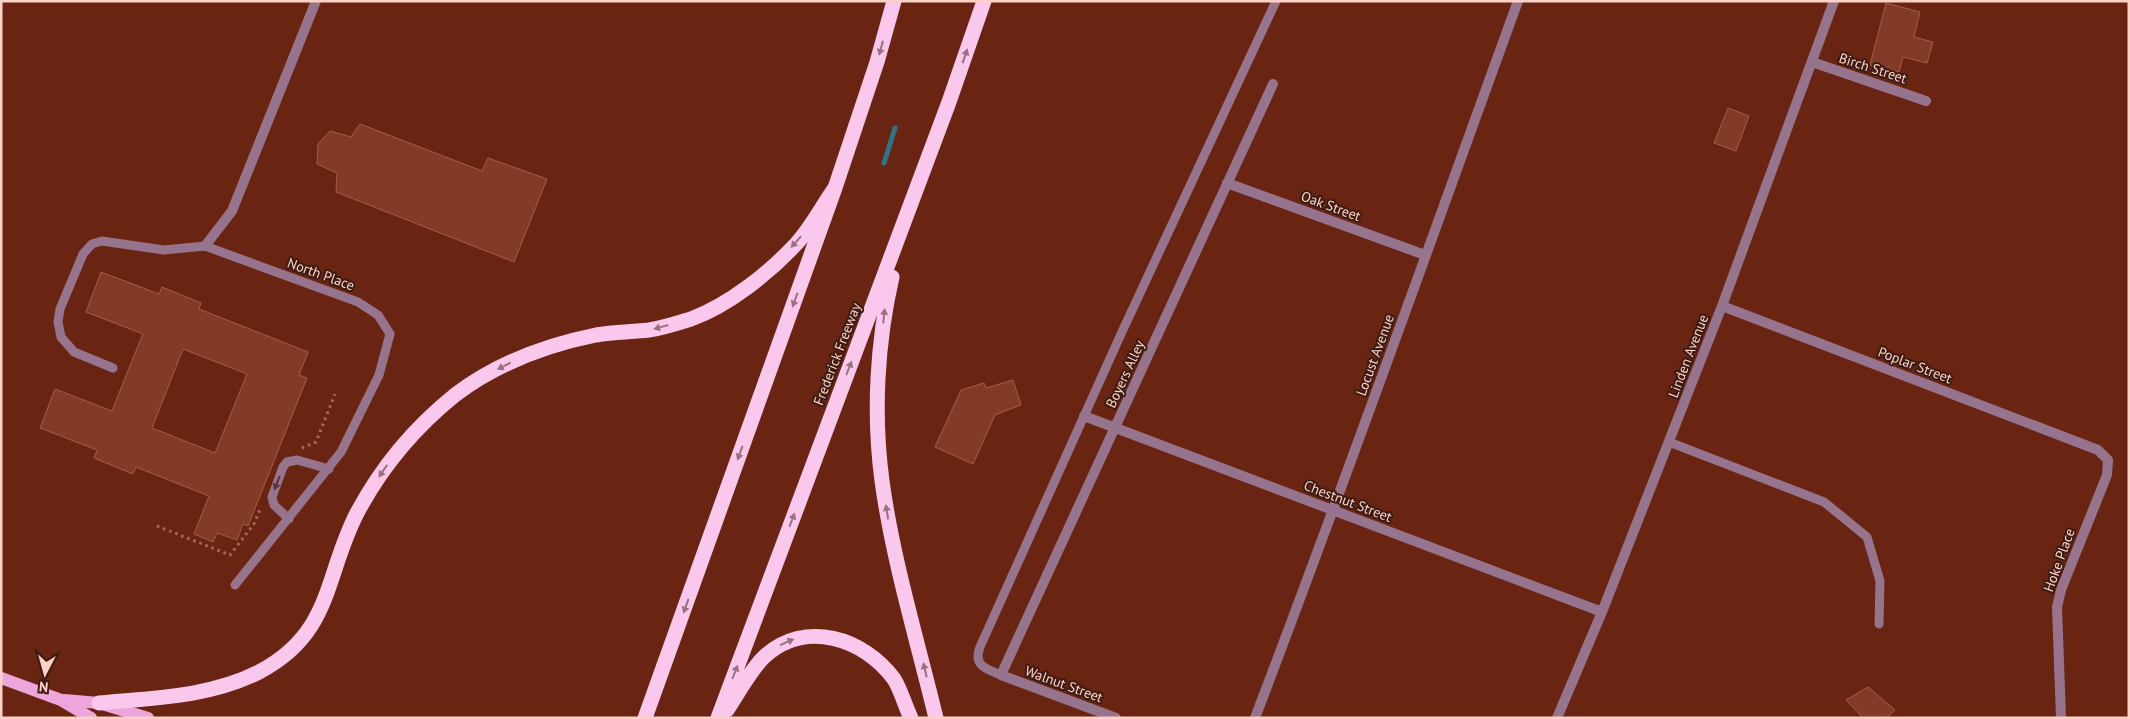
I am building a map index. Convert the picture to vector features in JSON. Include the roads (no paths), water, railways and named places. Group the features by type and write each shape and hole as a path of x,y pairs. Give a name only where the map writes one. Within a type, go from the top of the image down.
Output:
{"highway":[{"path":"645,718 835,188 877,62 894,1"},
{"name":"Frederick Freeway","path":"718,718 949,102 984,1"},
{"path":"936,718 889,526 882,479 878,398 886,303 893,270 949,102"},
{"path":"99,703 167,697 204,691 243,679 273,664 310,630 324,603 344,542 372,487 409,436 434,413 457,394 482,378 506,364 536,352 597,335 652,330 693,318 718,306 748,286 798,243 835,188"},
{"path":"722,718 763,658 778,646 797,638 817,636 838,639 857,646 877,660 895,681 911,718"}],"main road":[{"path":"1,678 62,700 91,718"},
{"path":"62,700 99,703 148,718"}],"street":[{"path":"205,246 232,210 316,1"},
{"name":"Locust Avenue","path":"1255,718 1334,511 1518,1"},
{"name":"Linden Avenue","path":"1557,718 1602,612 1722,306 1834,1"},
{"name":"Birch Street","path":"1812,62 1926,100"},
{"name":"Boyers Alley","path":"1001,675 1273,84"},
{"name":"Oak Street","path":"1227,183 1425,255"},
{"name":"Poplar Street","path":"1722,306 2098,450"},
{"name":"Chestnut Street","path":"1084,416 1602,612"},
{"name":"Hoke Place","path":"2061,718 2057,607 2061,590 2107,475 2108,460 2098,450"},
{"name":"Walnut Street","path":"1001,675 1116,718"}],"lane":[{"path":"1001,675 986,670 979,662 977,654 1084,416 1276,1"},
{"path":"113,368 74,352 61,337 58,322 60,309 83,254 92,244 102,241 164,250 205,246"},
{"name":"North Place","path":"205,246 358,302 378,315 390,334 379,375 341,452 235,585"},
{"path":"1669,442 1824,502 1867,537 1880,580 1879,624"},
{"path":"289,519 274,505 272,497 283,467 287,462 297,460 329,469"}],"waterway":[{"path":"884,163 895,128"}]}
